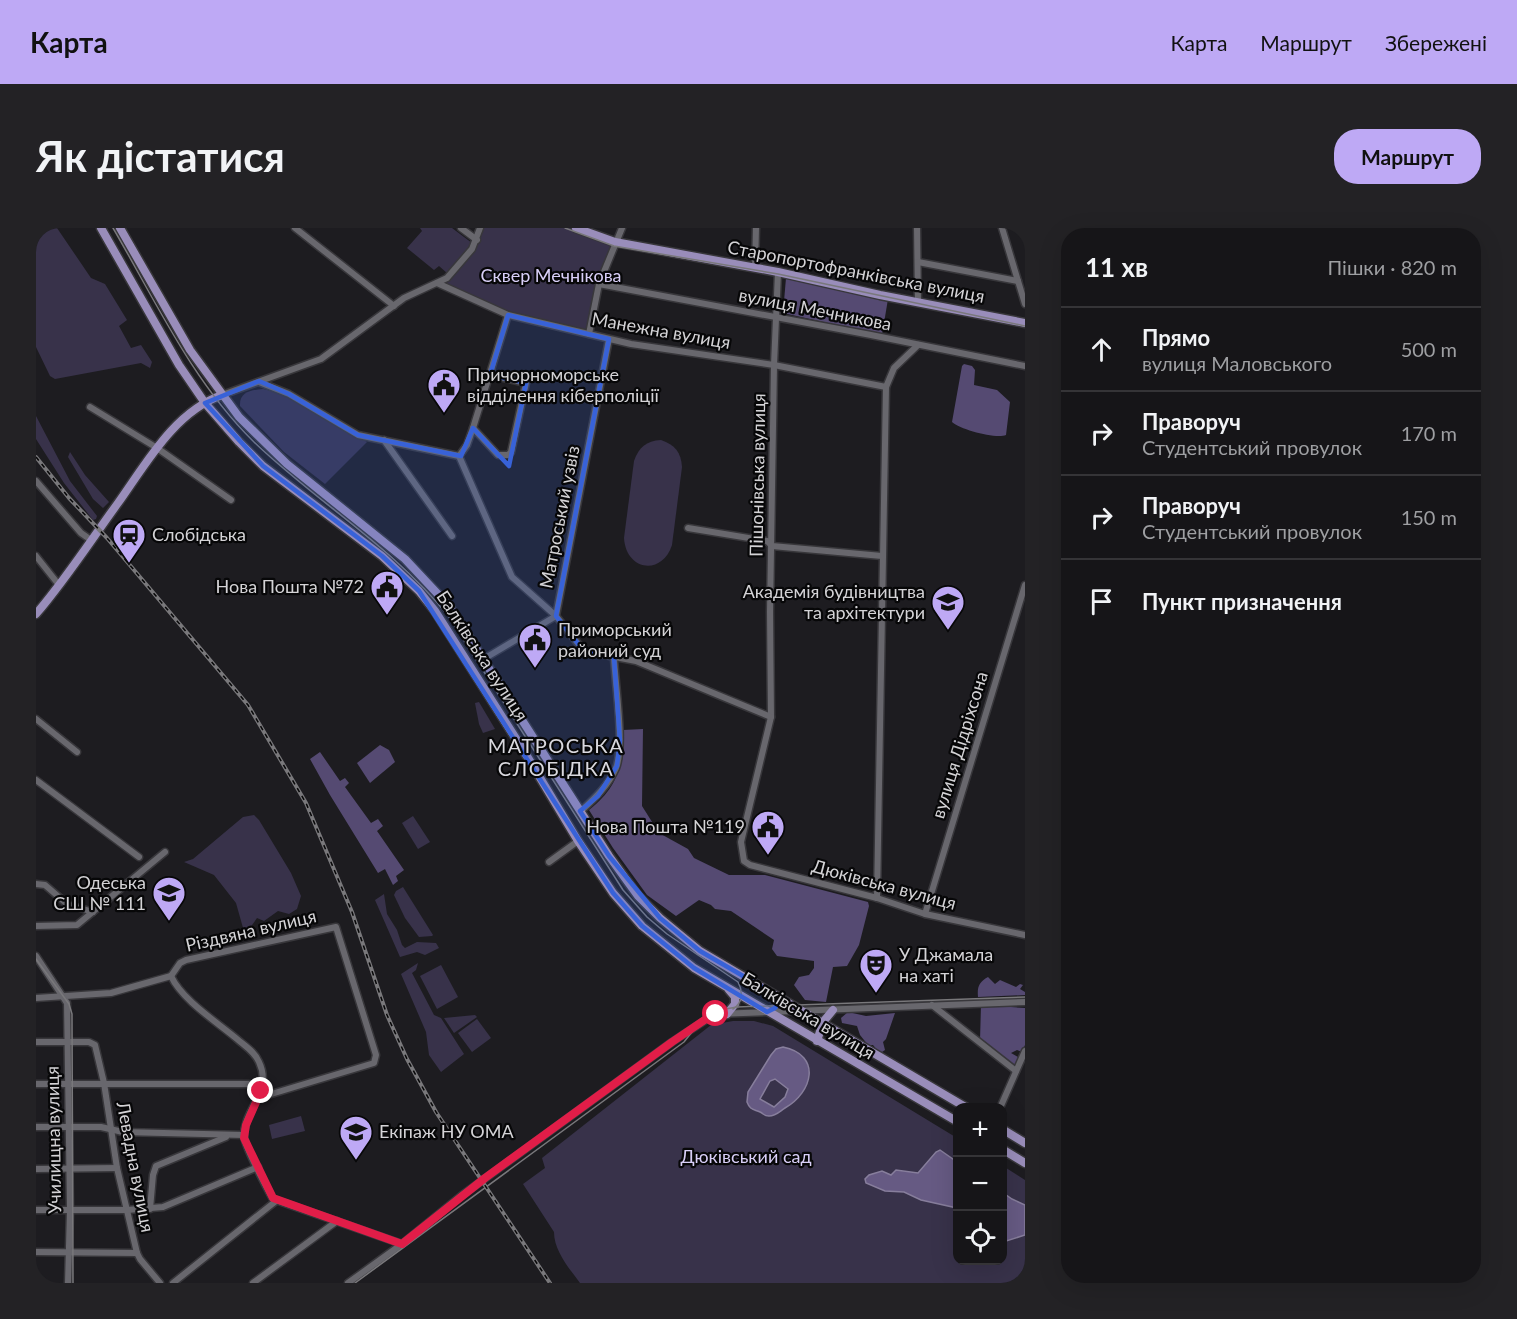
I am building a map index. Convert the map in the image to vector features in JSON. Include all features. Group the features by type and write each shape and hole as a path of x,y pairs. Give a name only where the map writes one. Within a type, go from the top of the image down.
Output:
{"main road":[{"name":"Балківська вулиця","path":"100,228 178,365 205,403 243,447 263,465 382,556 435,611 578,841 613,893 642,926 694,968 953,1120"},
{"name":"Балківська вулиця","path":"120,228 190,350 238,417 268,448 392,548 425,578 449,606 580,811 638,896 660,918 700,951 960,1103"},
{"name":"Старопортофранківська вулиця","path":"576,228 615,242 778,272 1025,323"},
{"path":"36,614 157,448 180,422 205,403 222,395"},
{"path":"727,987 735,997 735,1004 727,1014"},
{"path":"817,1041 823,1022 833,1010"},
{"path":"1007,1132 1025,1143"},
{"path":"1007,1152 1025,1163"}],"street":[{"path":"295,228 394,306"},
{"path":"460,228 477,240"},
{"path":"222,395 321,359 404,298 447,278 456,270 477,240 480,228"},
{"path":"588,334 599,284 622,228"},
{"path":"755,268 756,228"},
{"path":"917,228 918,302"},
{"path":"1002,228 1025,304"},
{"path":"918,262 1018,281"},
{"name":"Пішонівська вулиця","path":"742,855 741,842 771,717 770,612 775,317 778,272"},
{"name":"Манежна вулиця","path":"437,283 508,315 609,339 696,355 774,365 886,387"},
{"name":"вулиця Мечникова","path":"599,284 1025,366"},
{"path":"459,456 467,445 473,428 508,315"},
{"name":"Матроський узвіз","path":"482,660 556,616 609,339"},
{"path":"877,898 886,387 894,368 918,345"},
{"path":"473,428 498,455 508,455 511,452 526,383 489,375"},
{"path":"259,381 289,394 358,435 459,456"},
{"path":"90,407 157,448 231,500"},
{"path":"384,440 452,536"},
{"path":"459,456 512,577 556,616 584,651 636,661 771,717"},
{"path":"36,481 81,533 96,534"},
{"path":"688,528 767,541 772,546 882,556"},
{"path":"36,556 59,585"},
{"name":"вулиця Дідріхсона","path":"925,914 1025,585"},
{"path":"580,811 598,796 617,766 620,741 614,657"},
{"path":"36,718 77,752"},
{"path":"36,780 139,857"},
{"path":"549,862 578,841"},
{"path":"36,926 77,925 165,852"},
{"name":"Дюківська вулиця","path":"742,855 744,861 750,865 877,898 925,914 1025,935"},
{"path":"36,884 45,885 67,904 93,912"},
{"name":"Різдвяна вулиця","path":"171,976 180,963 186,960 336,927 376,1060 374,1064 273,1094 266,1095 261,1091"},
{"path":"36,956 65,998"},
{"path":"36,998 65,998 111,993 171,976 179,991 257,1058 263,1073 261,1091 244,1135 245,1142 273,1198 276,1201 402,1244"},
{"name":"Училищна вулиця","path":"65,998 68,1042 70,1210 68,1283"},
{"path":"767,1012 775,1008 781,998"},
{"path":"348,1283 402,1244 461,1196 672,1042 710,1017 767,1012 1025,1002"},
{"path":"932,1005 1016,1071"},
{"path":"36,1042 68,1042"},
{"name":"Левадна вулиця","path":"68,1042 93,1043 97,1049 117,1167 137,1253 160,1283"},
{"path":"1002,1103 1025,1050"},
{"path":"36,1084 249,1084 261,1091"},
{"path":"36,1126 101,1127 123,1132 244,1135"},
{"path":"150,1209 153,1171 156,1166 230,1136"},
{"path":"36,1169 117,1167"},
{"path":"36,1210 127,1210 163,1207 258,1167"},
{"path":"172,1283 276,1201"},
{"path":"253,1283 337,1221"},
{"path":"36,1252 137,1253"}],"highlighted area":[{"path":"508,315 609,339 556,616 584,651 614,657 620,741 617,766 598,796 580,811 609,856 660,918 700,951 781,998 775,1008 767,1012 694,968 642,926 613,893 419,591 382,556 263,466 205,403 259,381 289,394 358,435 461,456 473,428 509,466 526,383 490,375"}],"green space":[{"path":"36,228 57,228 91,278 105,284 127,320 119,326 131,348 141,345 152,362 150,368 141,363 55,379 50,376 36,347"},
{"path":"420,228 452,228 472,243 447,273 439,266 434,270 407,248 422,231"},
{"name":"Сквер Мечнікова","path":"480,228 576,228 615,242 599,284 589,334 508,315 437,283 460,264"},
{"path":"263,389 288,395 367,442 325,484 284,452 240,406 244,395 250,391"},
{"path":"36,416 70,481 97,516 96,519 93,520 64,483 36,439"},
{"path":"661,440 676,450 682,467 672,545 661,562 645,566 637,563 631,557 626,549 624,538 634,461 644,446"},
{"path":"70,452 85,475 109,502 103,508 93,499 68,457"},
{"path":"479,702 495,729 483,733 475,703"},
{"path":"254,815 291,873 301,896 297,909 289,914 278,911 264,921 257,918 245,935 236,903 214,875 184,862 193,859 243,817"},
{"path":"413,816 430,842 418,849 402,823"},
{"path":"403,887 432,936 419,937 405,918 394,895"},
{"path":"384,894 387,914 405,948 417,942 436,943 439,948 425,955 417,952 400,957 375,900"},
{"path":"418,963 416,970 412,973 434,1015 441,1018 464,1054 441,1072 429,1055 426,1032 401,974"},
{"path":"441,965 458,997 437,1009 420,976"},
{"path":"475,1015 477,1017 454,1033 444,1018"},
{"path":"477,1019 491,1038 472,1052 458,1033"},
{"name":"Дюківський сад","path":"733,1021 754,1021 773,1026 953,1136 953,1265 1007,1265 1007,1169 1025,1180 1025,1273 1018,1283 580,1283 559,1253 554,1232 523,1184 545,1168 542,1158 711,1025"},
{"path":"301,1116 305,1131 272,1139 269,1125"}],"shaded area":[{"path":"786,278 888,299 882,335 783,313"},
{"path":"964,364 972,366 975,370 974,385 997,390 1010,402 1006,435 995,436 979,433 952,422"},
{"path":"643,729 642,806 659,833 688,849 694,858 729,875 765,875 868,902 859,945 847,966 833,967 826,1002 805,1000 794,985 799,977 809,975 814,968 814,961 777,956 772,949 774,940 731,911 715,909 699,900 676,916 647,895 613,848 589,810 607,792 617,774 623,730"},
{"path":"380,745 389,750 395,762 370,783 357,763"},
{"path":"320,752 340,781 345,778 349,783 345,787 371,823 378,819 383,826 377,831 404,870 396,876 398,881 393,885 385,869 378,873 310,759"},
{"path":"988,977 995,984 1000,980 1016,987 1023,985 1020,989 1025,992 1025,995 978,997 979,985"},
{"path":"981,1005 1025,1008 1025,1045 1022,1052 1017,1050 1011,1053 1018,1057 1016,1067 980,1041"},
{"path":"848,1012 866,1016 895,1013 883,1042 885,1050 878,1051 873,1045 868,1045 860,1035 857,1026 842,1023 841,1018"},
{"path":"783,1047 795,1051 804,1058 809,1074 807,1084 795,1101 776,1114 767,1116 749,1107 748,1092 776,1049","holes":["775,1079 788,1089 785,1097 774,1107 760,1099 770,1081"]},
{"path":"940,1150 953,1159 953,1207 921,1200 904,1192 885,1191 866,1183 865,1179 869,1175 882,1171 891,1175 896,1170 918,1173"},
{"path":"1007,1196 1025,1205 1025,1235 1007,1241"}],"tram line":[{"path":"113,228 176,339 211,393 253,441 404,569 449,617 623,890 647,917 667,934 738,982 741,997 739,1004 733,1009"},
{"path":"565,228 614,246 778,274 1025,326"},
{"path":"36,959 69,1004 72,1014 73,1283"},
{"path":"355,1283 684,1042 708,1012 737,1007 1025,997"}],"railway":[{"path":"36,457 248,705 306,803 352,912 387,1015 407,1059 436,1112 550,1283"}],"place":[{"name":"Причорноморське відділення кіберполіції","path":"444,414"},
{"name":"Слобідська","path":"129,564"},
{"name":"Нова Пошта №72","path":"387,616"},
{"name":"Академія будівництва та архітектури","path":"948,631"},
{"name":"Приморський районий суд","path":"535,669"},
{"name":"Нова Пошта №119","path":"768,856"},
{"name":"Одеська СШ № 111","path":"169,922"},
{"name":"У Джамала на хаті","path":"876,994"},
{"name":"Екіпаж НУ ОМА","path":"356,1161"}],"district":[{"name":"МАТРОСЬКА СЛОБІДКА","path":"556,758"}],"route":[{"path":"261,1091 246,1125 244,1138 273,1198 276,1201 402,1244 485,1178 672,1042 716,1014"}]}
